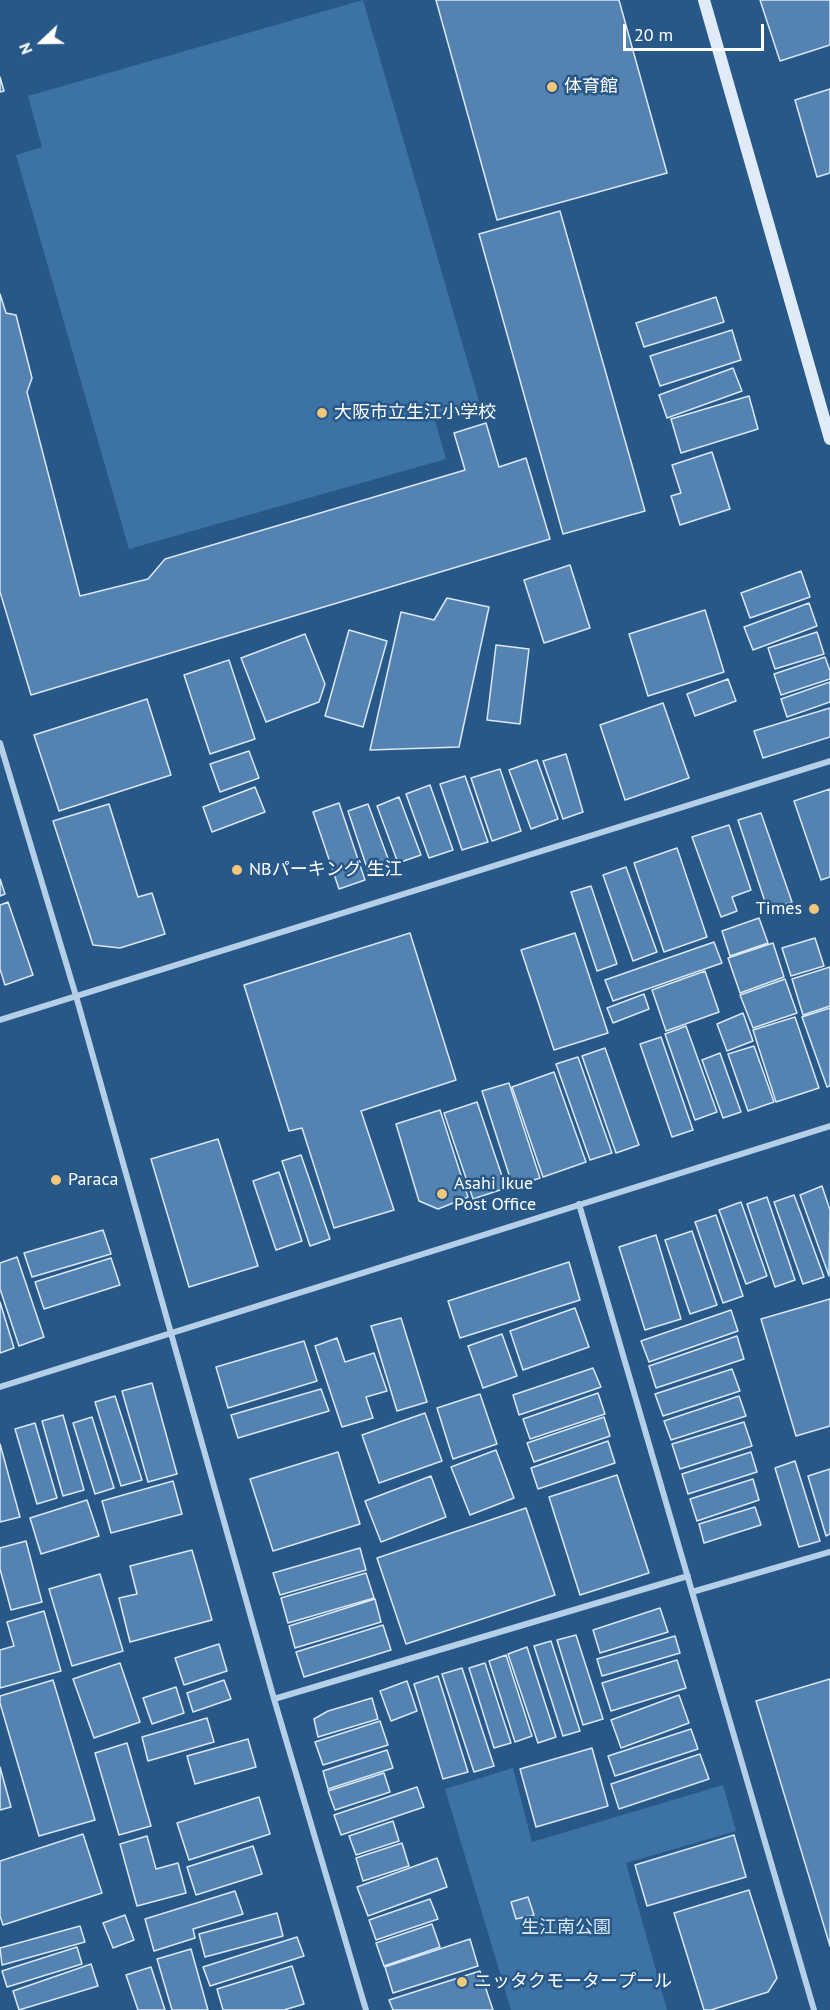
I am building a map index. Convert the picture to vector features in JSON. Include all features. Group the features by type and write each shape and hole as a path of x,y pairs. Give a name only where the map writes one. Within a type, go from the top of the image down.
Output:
{"street":[{"path":"704,0 830,439"},
{"path":"0,743 76,996 274,1699 366,2010"},
{"path":"0,1020 830,761"},
{"path":"0,1387 830,1126"},
{"path":"579,1204 814,2010"},
{"path":"692,1592 830,1552"},
{"path":"274,1699 688,1576"}],"green space":[{"path":"363,0 479,401 433,414 446,459 129,549 16,155 42,147 28,96"},
{"name":"生江南公園","path":"513,1768 532,1842 723,1785 736,1831 626,1863 667,2010 511,2010 445,1789"}],"building":[{"name":"体育館","path":"436,0 619,0 667,173 497,220"},
{"path":"760,0 830,0 830,45 780,61"},
{"path":"0,77 4,91 0,92"},
{"path":"830,89 830,173 817,177 795,100"},
{"path":"560,211 645,511 563,534 479,234"},
{"path":"0,294 6,313 16,315 32,378 27,392 80,596 148,579 165,559 465,470 454,433 486,423 499,467 526,458 550,539 31,695 0,592"},
{"path":"716,297 724,322 644,347 636,323"},
{"path":"732,330 741,360 660,386 650,356"},
{"path":"733,368 742,391 667,418 659,395"},
{"path":"749,396 758,429 681,453 671,419"},
{"path":"712,452 730,509 680,525 671,496 681,493 672,465"},
{"path":"570,565 590,628 544,643 524,580"},
{"path":"801,571 810,597 750,618 741,593"},
{"path":"447,598 489,607 459,747 370,750 401,612 434,620"},
{"path":"809,603 817,626 753,650 744,627"},
{"path":"705,610 724,672 648,696 629,634"},
{"path":"349,630 387,641 363,727 325,716"},
{"path":"817,632 824,654 775,669 768,648"},
{"path":"305,634 325,684 319,702 266,722 241,658"},
{"path":"496,645 529,649 520,724 487,720"},
{"path":"825,657 830,679 781,695 774,674"},
{"path":"229,660 255,739 210,754 184,675"},
{"path":"728,679 736,701 695,716 687,694"},
{"path":"830,682 830,702 787,717 781,699"},
{"path":"147,699 171,775 59,811 34,735"},
{"path":"663,703 689,778 625,800 600,725"},
{"path":"830,708 830,737 763,758 754,731"},
{"path":"249,751 259,778 220,792 210,764"},
{"path":"566,754 583,812 563,819 543,761"},
{"path":"537,760 558,819 531,829 509,770"},
{"path":"500,769 521,831 492,841 471,778"},
{"path":"465,776 488,842 462,850 440,784"},
{"path":"430,785 453,850 429,858 406,794"},
{"path":"255,787 265,812 212,832 203,807"},
{"path":"830,789 830,877 821,880 794,801"},
{"path":"399,797 421,855 398,863 377,806"},
{"path":"339,803 365,880 339,889 313,812"},
{"path":"109,804 138,897 152,893 165,934 120,948 93,945 53,821"},
{"path":"368,804 390,864 368,871 348,811"},
{"path":"761,813 792,902 768,911 738,820"},
{"path":"729,825 751,890 732,897 737,911 721,917 692,837"},
{"path":"677,848 707,937 664,952 634,863"},
{"path":"626,867 657,952 633,961 603,875"},
{"path":"0,879 5,894 0,896"},
{"path":"591,886 617,964 597,971 571,892"},
{"path":"8,902 33,975 5,985 0,969 0,905"},
{"path":"759,918 768,943 730,956 722,931"},
{"path":"410,933 456,1080 361,1111 394,1210 334,1228 302,1128 289,1131 244,985"},
{"path":"575,933 608,1033 554,1050 521,950"},
{"path":"815,938 824,966 791,976 782,948"},
{"path":"714,942 722,963 613,1001 605,980"},
{"path":"773,943 784,977 740,993 728,958"},
{"path":"830,967 830,1006 803,1015 792,979"},
{"path":"705,971 719,1012 666,1031 652,990"},
{"path":"785,979 797,1013 753,1028 740,995"},
{"path":"644,994 649,1009 613,1023 607,1008"},
{"path":"830,1008 830,1086 827,1087 802,1017"},
{"path":"743,1013 753,1041 727,1051 717,1024"},
{"path":"795,1017 819,1088 776,1102 753,1030"},
{"path":"686,1026 717,1112 695,1120 665,1034"},
{"path":"661,1037 693,1130 672,1137 640,1044"},
{"path":"754,1046 774,1102 748,1111 728,1054"},
{"path":"605,1048 639,1145 616,1153 582,1056"},
{"path":"720,1053 741,1112 723,1118 702,1060"},
{"path":"578,1057 612,1153 590,1160 556,1064"},
{"path":"554,1072 586,1162 543,1177 512,1087"},
{"path":"509,1083 540,1178 513,1187 482,1091"},
{"path":"477,1102 506,1188 473,1199 444,1113"},
{"path":"440,1110 468,1197 438,1209 419,1201 396,1124"},
{"path":"218,1139 258,1266 189,1287 151,1159"},
{"path":"301,1155 330,1239 310,1246 282,1161"},
{"path":"279,1172 302,1241 276,1250 253,1181"},
{"path":"822,1186 830,1210 829,1276 800,1195"},
{"path":"794,1195 824,1277 803,1284 774,1202"},
{"path":"767,1197 795,1280 775,1287 747,1204"},
{"path":"741,1202 767,1276 746,1284 719,1210"},
{"path":"716,1215 743,1296 723,1303 695,1222"},
{"path":"103,1230 111,1254 32,1277 24,1253"},
{"path":"692,1231 717,1305 690,1314 665,1240"},
{"path":"656,1235 681,1319 645,1330 619,1247"},
{"path":"17,1257 44,1337 19,1346 0,1289 0,1263"},
{"path":"111,1258 120,1285 44,1309 35,1282"},
{"path":"569,1262 580,1300 460,1338 448,1301"},
{"path":"830,1299 830,1426 796,1436 761,1319"},
{"path":"0,1302 14,1348 0,1353"},
{"path":"575,1308 589,1347 523,1370 510,1331"},
{"path":"731,1310 738,1331 649,1362 641,1341"},
{"path":"401,1318 427,1402 397,1411 371,1326"},
{"path":"502,1334 517,1376 483,1388 468,1346"},
{"path":"737,1336 744,1359 656,1388 649,1366"},
{"path":"337,1338 345,1362 374,1353 387,1391 366,1397 373,1418 342,1427 315,1346"},
{"path":"304,1341 317,1381 228,1408 216,1367"},
{"path":"593,1368 601,1387 519,1415 513,1395"},
{"path":"732,1369 740,1391 663,1416 655,1394"},
{"path":"152,1383 177,1474 148,1482 122,1391"},
{"path":"321,1389 329,1411 238,1438 231,1415"},
{"path":"598,1393 605,1414 530,1439 523,1419"},
{"path":"480,1394 497,1444 453,1459 437,1408"},
{"path":"115,1396 142,1480 121,1486 95,1402"},
{"path":"739,1396 746,1416 671,1440 664,1421"},
{"path":"425,1413 442,1461 379,1483 362,1435"},
{"path":"63,1415 84,1490 63,1496 42,1421"},
{"path":"92,1417 114,1488 95,1494 73,1423"},
{"path":"604,1417 610,1436 534,1462 527,1443"},
{"path":"744,1422 752,1446 680,1469 672,1444"},
{"path":"35,1423 57,1498 37,1504 15,1429"},
{"path":"608,1441 615,1463 538,1489 531,1468"},
{"path":"0,1444 20,1517 0,1522"},
{"path":"496,1450 514,1498 470,1515 451,1467"},
{"path":"338,1452 360,1524 273,1551 250,1479"},
{"path":"751,1452 757,1472 688,1494 682,1474"},
{"path":"795,1461 820,1541 799,1547 775,1468"},
{"path":"830,1469 830,1534 826,1536 808,1476"},
{"path":"617,1475 649,1573 580,1595 549,1497"},
{"path":"431,1476 446,1517 381,1542 365,1501"},
{"path":"753,1479 759,1500 697,1521 690,1499"},
{"path":"173,1481 182,1514 111,1533 102,1501"},
{"path":"87,1500 99,1536 41,1554 30,1518"},
{"path":"755,1507 761,1525 704,1543 699,1524"},
{"path":"526,1508 555,1595 406,1644 377,1558"},
{"path":"26,1541 42,1602 11,1610 0,1569 0,1548"},
{"path":"360,1548 366,1570 280,1595 273,1573"},
{"path":"192,1550 212,1620 130,1642 119,1598 137,1594 130,1566"},
{"path":"366,1573 374,1598 288,1623 281,1598"},
{"path":"100,1574 123,1651 72,1666 49,1589"},
{"path":"375,1599 381,1622 295,1648 289,1626"},
{"path":"660,1608 668,1632 600,1653 593,1630"},
{"path":"44,1611 61,1671 0,1688 0,1650 14,1646 7,1622"},
{"path":"383,1625 391,1650 304,1677 296,1652"},
{"path":"576,1635 603,1719 583,1725 557,1640"},
{"path":"675,1636 680,1653 602,1676 597,1659"},
{"path":"551,1641 580,1731 563,1736 534,1646"},
{"path":"219,1644 227,1671 184,1685 175,1658"},
{"path":"527,1647 556,1737 538,1743 508,1654"},
{"path":"506,1655 532,1736 515,1742 489,1661"},
{"path":"677,1660 686,1688 611,1711 602,1683"},
{"path":"120,1663 140,1722 94,1738 73,1679"},
{"path":"485,1663 511,1743 494,1748 469,1668"},
{"path":"462,1668 494,1766 474,1772 442,1674"},
{"path":"438,1676 468,1772 443,1779 414,1684"},
{"path":"830,1679 830,1946 756,1701"},
{"path":"53,1680 95,1820 39,1836 0,1703 0,1696"},
{"path":"224,1680 231,1699 193,1712 187,1693"},
{"path":"407,1681 417,1711 391,1721 380,1691"},
{"path":"176,1687 184,1713 152,1724 143,1698"},
{"path":"679,1695 689,1723 621,1748 611,1720"},
{"path":"372,1698 378,1719 318,1737 314,1719 328,1711"},
{"path":"207,1718 214,1742 148,1761 142,1737"},
{"path":"380,1721 388,1745 323,1765 315,1742"},
{"path":"691,1729 698,1749 615,1776 608,1756"},
{"path":"248,1739 256,1767 195,1784 187,1756"},
{"path":"127,1743 151,1826 119,1835 95,1753"},
{"path":"592,1748 608,1806 536,1827 520,1769"},
{"path":"387,1750 393,1768 328,1789 323,1771"},
{"path":"700,1754 709,1779 619,1809 611,1784"},
{"path":"0,1767 11,1807 0,1810"},
{"path":"384,1773 390,1792 335,1810 328,1791"},
{"path":"417,1787 424,1807 341,1835 334,1815"},
{"path":"259,1797 270,1834 189,1860 177,1823"},
{"path":"393,1821 399,1841 356,1855 349,1836"},
{"path":"83,1834 102,1893 3,1925 0,1916 0,1861"},
{"path":"734,1835 746,1877 647,1906 635,1865"},
{"path":"147,1836 156,1869 178,1863 186,1893 137,1906 120,1844"},
{"path":"402,1843 409,1866 363,1881 356,1858"},
{"path":"253,1846 262,1874 196,1895 187,1867"},
{"path":"437,1858 447,1887 368,1916 357,1887"},
{"path":"749,1890 777,1978 768,1992 711,2010 704,2010 674,1913"},
{"path":"235,1891 243,1914 193,1929 195,1938 154,1951 145,1919"},
{"path":"528,1897 534,1915 516,1919 511,1902"},
{"path":"430,1899 438,1919 376,1940 369,1920"},
{"path":"277,1913 283,1936 205,1957 199,1934"},
{"path":"125,1915 134,1940 113,1948 103,1923"},
{"path":"432,1924 440,1947 384,1966 376,1943"},
{"path":"80,1926 85,1942 2,1965 0,1948"},
{"path":"297,1937 304,1956 210,1986 203,1967"},
{"path":"470,1939 478,1966 393,1993 385,1967"},
{"path":"77,1947 82,1964 7,1987 2,1971"},
{"path":"191,1949 208,2010 172,2010 157,1959"},
{"path":"91,1964 98,1986 19,2010 13,1991"},
{"path":"292,1966 304,2004 284,2010 223,2010 217,1989"},
{"path":"151,1967 165,2010 138,2010 126,1975"},
{"name":"ニッタクモータープール","path":"480,1971 493,2010 393,2010 389,2000"}],"place":[{"name":"体育館","path":"552,87"},
{"name":"大阪市立生江小学校","path":"322,413"},
{"name":"NBパーキング 生江","path":"237,870"},
{"name":"Times","path":"814,909"},
{"name":"Paraca","path":"56,1180"},
{"name":"Asahi Ikue Post Office","path":"442,1194"},
{"name":"ニッタクモータープール","path":"462,1982"}]}
